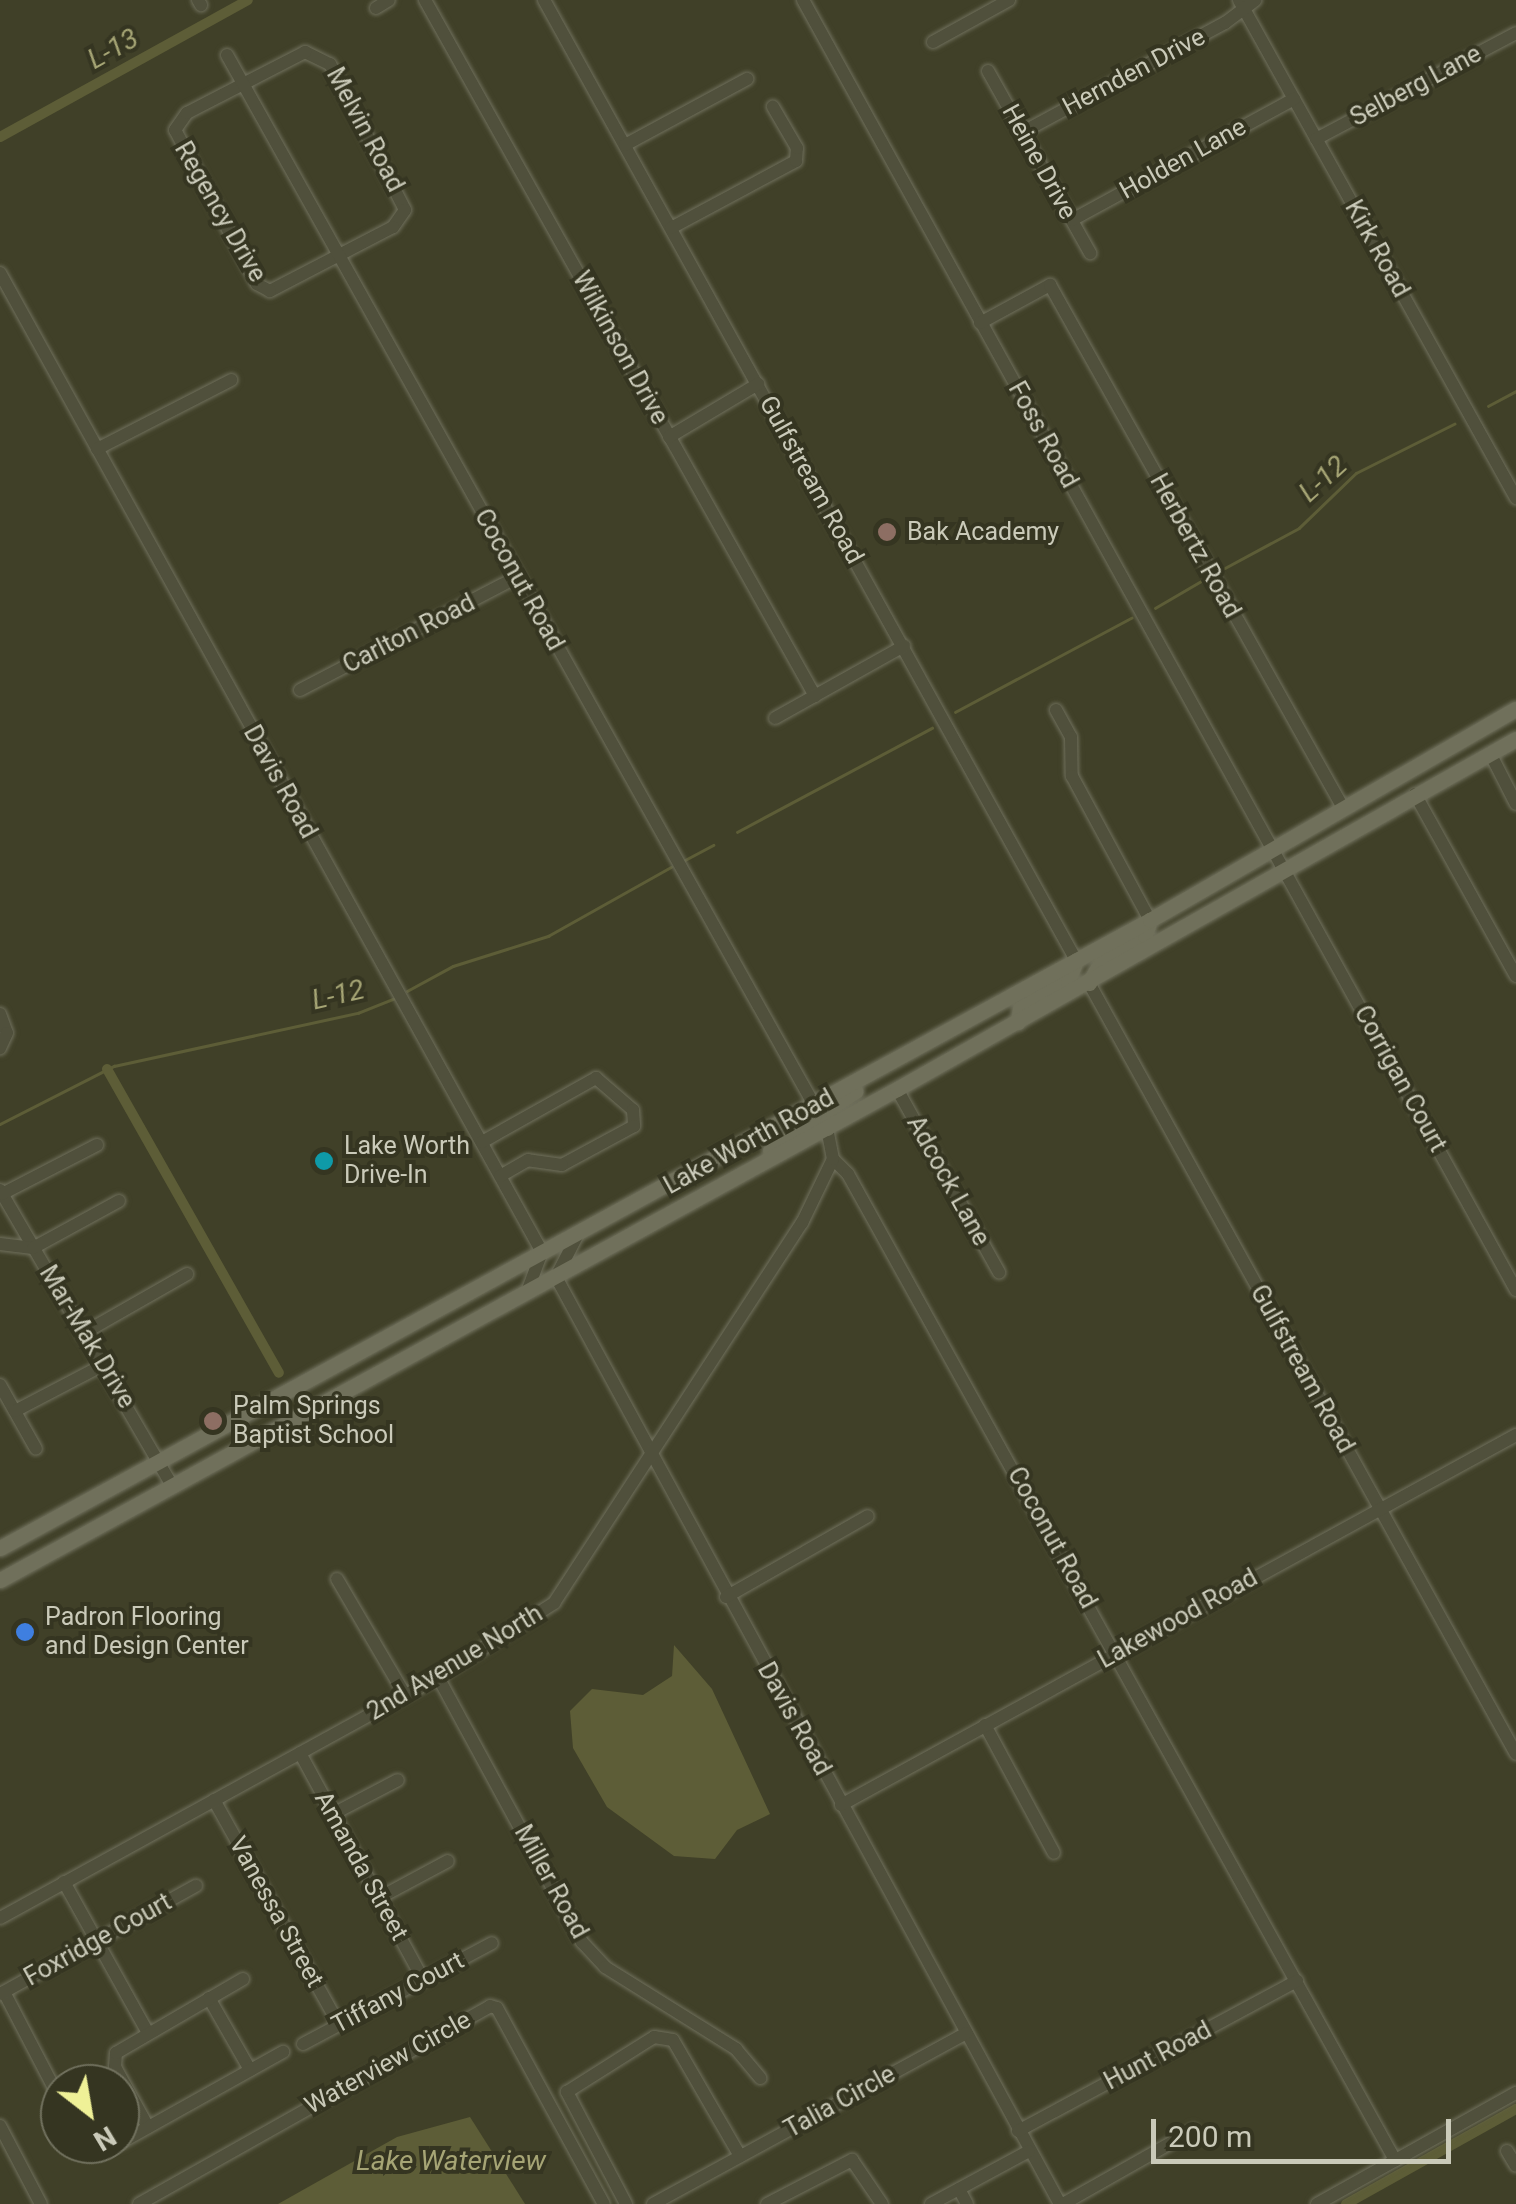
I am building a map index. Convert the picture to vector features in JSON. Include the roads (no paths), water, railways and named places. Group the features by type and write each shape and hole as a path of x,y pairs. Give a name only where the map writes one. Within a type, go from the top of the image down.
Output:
{"main road":[{"name":"Lake Worth Road","path":"0,1548 1150,920 1516,709"},
{"name":"Lake Worth Road","path":"0,1580 898,1089 1516,739"},
{"path":"1089,982 1101,961 1145,936 1150,920"},
{"path":"1018,1022 1020,1008 1068,982 1076,960"},
{"path":"827,1128 829,1109 866,1085 879,1068"},
{"path":"754,1168 774,1145 812,1123 813,1104"}],"street":[{"path":"376,8 389,0"},
{"name":"Wilkinson Drive","path":"426,0 815,696"},
{"name":"Gulfstream Road","path":"544,0 1076,960"},
{"name":"Foss Road","path":"803,0 1284,868"},
{"path":"934,42 1009,0"},
{"name":"Kirk Road","path":"1246,3 1294,99 1516,498"},
{"name":"Hernden Drive","path":"1023,132 1246,3"},
{"name":"Selberg Lane","path":"1316,139 1516,34"},
{"name":"Melvin Road","path":"243,84 313,52 330,64 404,202 403,216 340,257"},
{"name":"Coconut Road","path":"228,55 813,1104"},
{"name":"Heine Drive","path":"988,71 1090,253"},
{"path":"625,145 747,80"},
{"name":"Regency Drive","path":"243,84 187,113 175,130 257,284 270,291 340,257"},
{"name":"Holden Lane","path":"1072,220 1294,99"},
{"path":"671,228 796,161 797,148 773,107"},
{"name":"Davis Road","path":"0,272 542,1252"},
{"name":"Herbertz Road","path":"980,322 1050,285 1342,806"},
{"path":"97,449 231,380"},
{"path":"669,437 758,384"},
{"name":"Carlton Road","path":"300,690 518,577"},
{"path":"776,718 904,646"},
{"path":"1056,710 1071,737 1072,776 1150,920"},
{"path":"1490,753 1516,804"},
{"path":"1416,794 1516,976"},
{"name":"Corrigan Court","path":"1284,868 1516,1290"},
{"name":"Gulfstream Road","path":"1089,982 1516,1754"},
{"path":"0,1014 7,1034 0,1048"},
{"path":"482,1142 596,1078 633,1110 634,1126 562,1165 528,1160 500,1176"},
{"name":"Adcock Lane","path":"898,1089 999,1272"},
{"name":"Coconut Road","path":"827,1128 833,1159 848,1174 1395,2160"},
{"path":"1,1192 97,1145"},
{"name":"2nd Avenue North","path":"0,1918 438,1677 554,1603 652,1459 802,1223 833,1159"},
{"name":"Mar-Mak Drive","path":"1,1192 99,1367 172,1485"},
{"path":"0,1244 33,1248 119,1201"},
{"path":"556,1277 580,1232"},
{"path":"527,1292 542,1252"},
{"path":"82,1334 187,1274"},
{"name":"Davis Road","path":"556,1277 726,1596 1061,2204"},
{"path":"15,1412 99,1367"},
{"path":"0,1385 36,1449"},
{"name":"Lakewood Road","path":"842,1805 1516,1435"},
{"path":"726,1596 868,1516"},
{"path":"337,1578 404,1695"},
{"name":"Miller Road","path":"438,1677 582,1942 605,1966 736,2049 760,2078"},
{"path":"985,1725 1054,1854"},
{"name":"Amanda Street","path":"300,1753 423,1980"},
{"path":"333,1814 398,1780"},
{"name":"Vanessa Street","path":"214,1800 338,2024"},
{"path":"378,1898 448,1861"},
{"path":"64,1882 148,2031"},
{"name":"Foxridge Court","path":"2,1993 196,1886"},
{"name":"Tiffany Court","path":"303,2044 492,1943"},
{"path":"148,2127 114,2060 120,2048 242,1979"},
{"name":"Hunt Road","path":"1018,2131 1297,1980"},
{"path":"2,1993 42,2064"},
{"path":"209,1998 250,2070"},
{"name":"Waterview Circle","path":"139,2204 490,2006 497,2008 604,2204"},
{"name":"Talia Circle","path":"653,2204 966,2033"},
{"path":"626,2204 567,2092 654,2037 674,2040 740,2156"},
{"path":"140,2131 283,2052"},
{"path":"1317,2204 1516,2093"},
{"path":"0,2126 40,2204"},
{"path":"1061,2204 1194,2130"},
{"path":"1507,2150 1516,2166"},
{"path":"931,2204 1029,2151"},
{"path":"767,2204 852,2160 882,2204"},
{"path":"959,2189 968,2204"}],"water":[{"path":"674,1645 712,1689 770,1814 737,1830 715,1859 674,1856 607,1807 573,1748 570,1711 592,1689 643,1695 672,1676"},
{"name":"Lake Waterview","path":"470,2117 525,2204 278,2204 397,2137"}],"waterway":[{"name":"L-13","path":"0,137 248,0"},
{"name":"L-12","path":"1488,406 1516,391"},
{"name":"L-12","path":"1223,569 1299,528 1356,473 1454,424"},
{"name":"L-12","path":"1155,608 1203,580"},
{"name":"L-12","path":"955,712 1131,618"},
{"name":"L-12","path":"737,832 932,728"},
{"name":"L-12","path":"685,860 713,845"},
{"name":"L-12","path":"407,991 453,966 548,936 671,867"},
{"name":"L-12","path":"0,1124 114,1066 358,1013 395,998"},
{"path":"107,1069 279,1373"},
{"path":"1346,2204 1516,2109"}],"place":[{"name":"Bak Academy","path":"887,532"},
{"name":"Lake Worth Drive-In","path":"324,1161"},
{"name":"Palm Springs Baptist School","path":"213,1421"},
{"name":"Padron Flooring and Design Center","path":"25,1632"}]}
